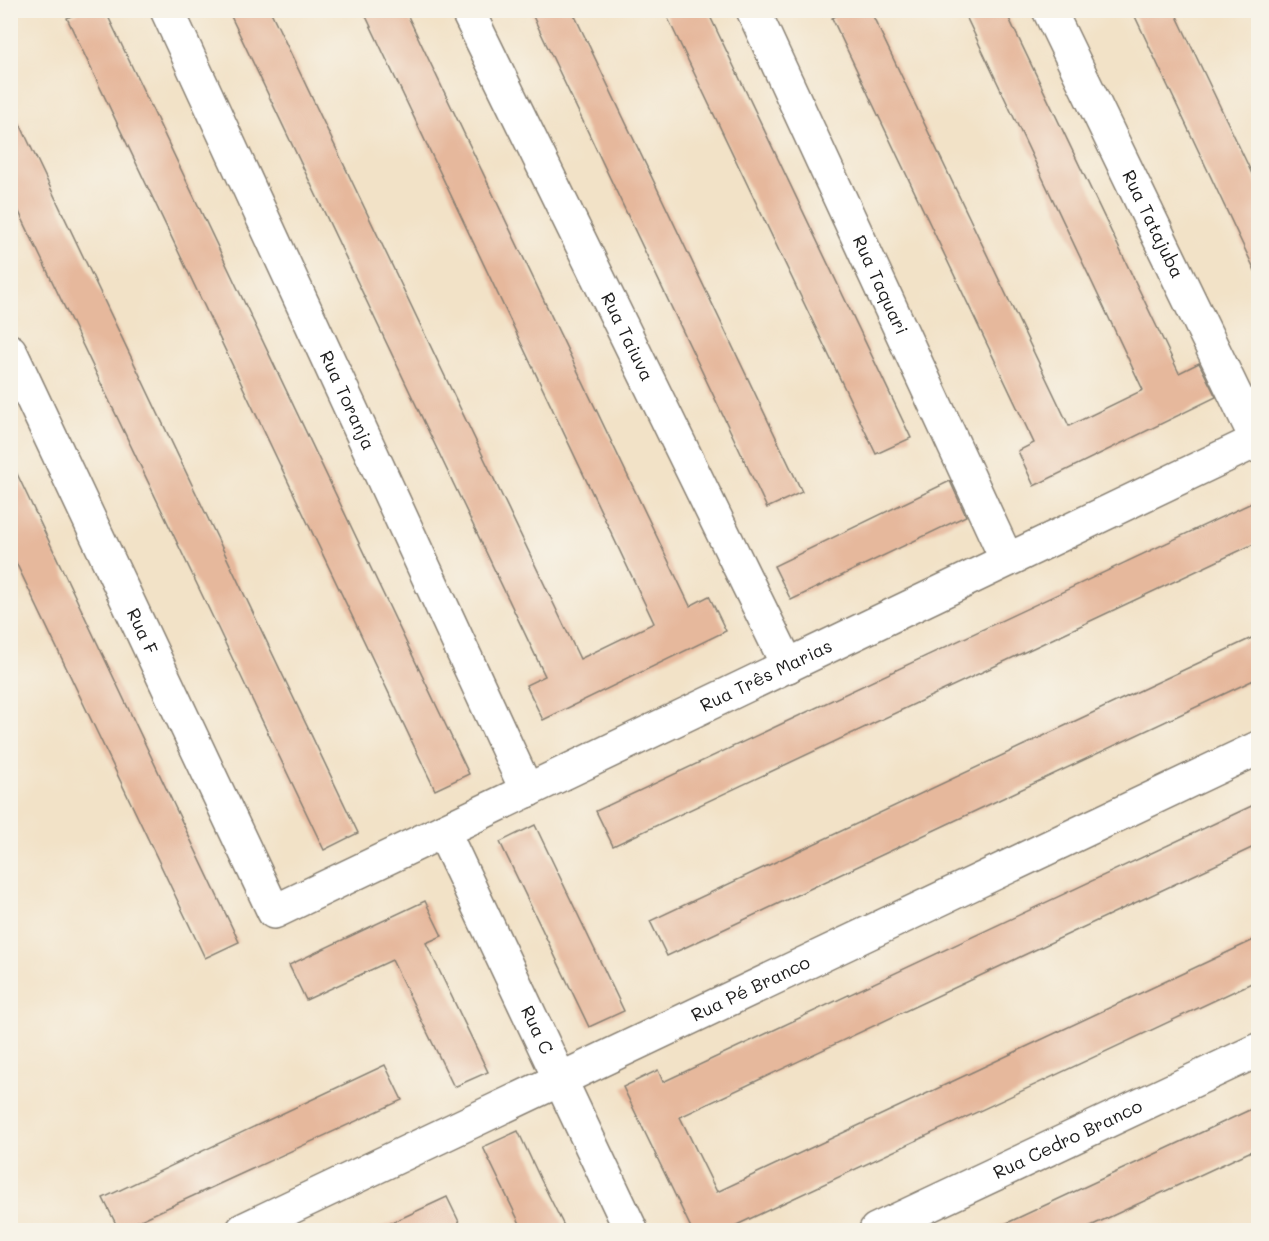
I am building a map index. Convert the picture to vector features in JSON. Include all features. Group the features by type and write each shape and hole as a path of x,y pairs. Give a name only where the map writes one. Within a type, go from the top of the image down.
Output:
{"street":[{"name":"Rua Toranja","path":"167,10 527,790"},
{"name":"Rua Taiuva","path":"467,10 788,666"},
{"name":"Rua Taquari","path":"753,10 1007,560"},
{"name":"Rua Tatajuba","path":"1049,10 1258,440"},
{"name":"Rua F","path":"10,351 274,912"},
{"name":"Rua Três Marias","path":"274,912 1258,440"},
{"name":"Rua Pé Branco","path":"243,1230 1258,748"},
{"name":"Rua C","path":"443,831 631,1230"},
{"name":"Rua Cedro Branco","path":"876,1230 1258,1050"}],"building":[{"path":"83,10 105,10 469,774 435,790 67,18"},
{"path":"228,10 270,10 580,659 654,623 363,10 405,10 690,606 709,596 726,631 543,720 526,685 545,676"},
{"path":"530,10 572,10 802,492 767,508"},
{"path":"664,10 707,10 911,438 876,454"},
{"path":"847,10 870,10 1069,426 1143,390 963,10 1005,10 1179,373 1199,363 1216,397 1034,486 1018,451 1034,443 832,18"},
{"path":"1132,10 1174,10 1247,163 1258,187 1258,277"},
{"path":"10,103 358,833 324,850 10,193"},
{"path":"10,459 239,942 205,958 10,550"},
{"path":"950,481 966,516 791,600 774,566"},
{"path":"1258,500 1258,542 613,846 596,811"},
{"path":"1258,635 1258,678 667,956 650,921"},
{"path":"1258,803 1258,845 680,1117 717,1192 1258,938 1258,980 726,1230 692,1230 623,1087 658,1070 663,1082"},
{"path":"535,825 624,1011 589,1027 500,842"},
{"path":"425,901 442,936 426,943 488,1072 454,1087 392,960 306,1000 289,965"},
{"path":"385,1065 402,1100 119,1230 103,1198"},
{"path":"1258,1106 1258,1148 1082,1230 992,1230"},
{"path":"518,1131 566,1230 523,1230 483,1147"},
{"path":"447,1197 463,1230 376,1230"}]}
